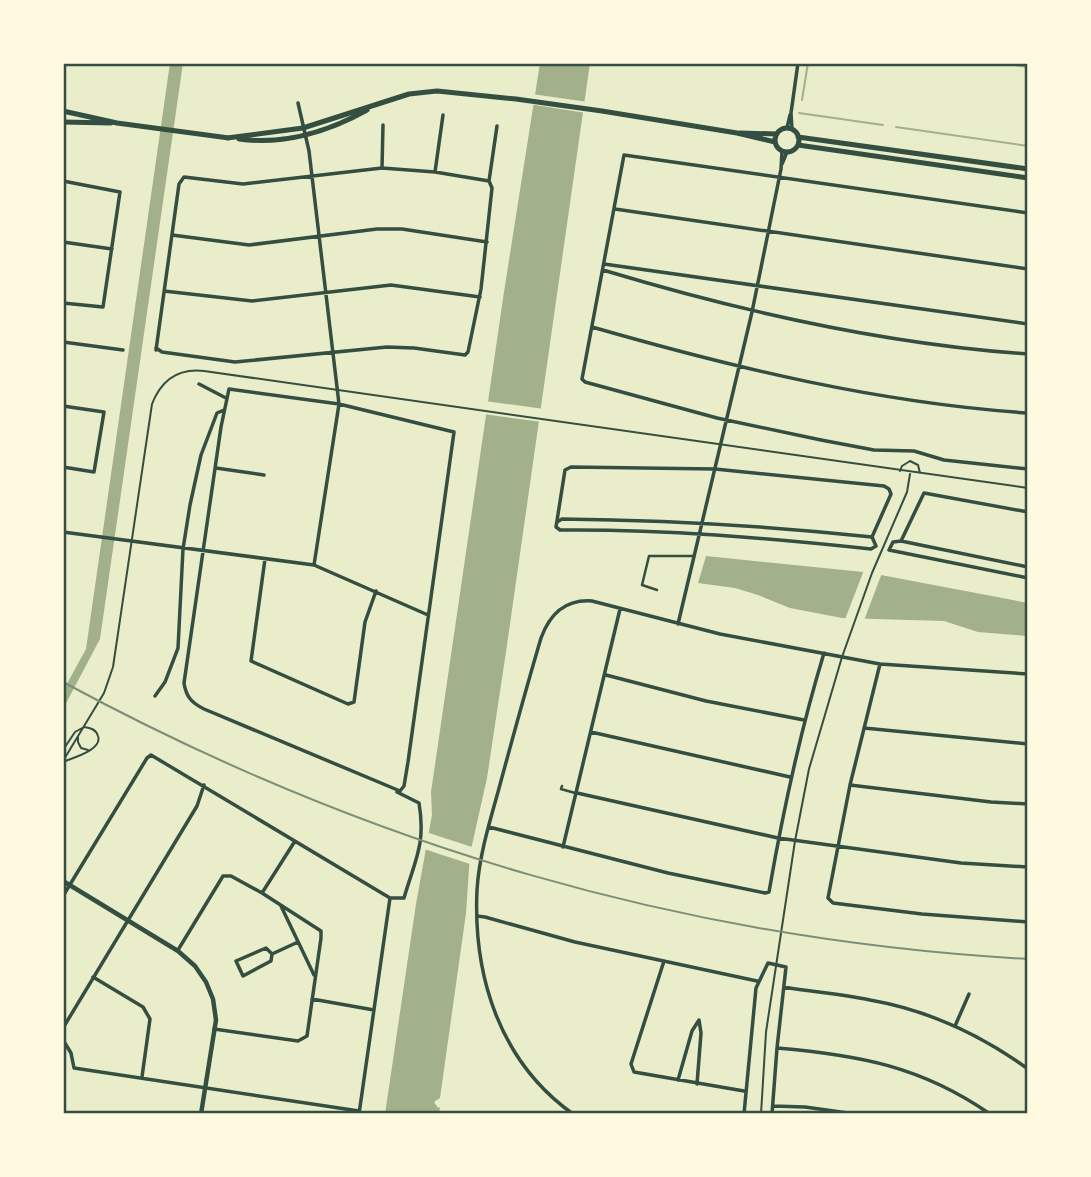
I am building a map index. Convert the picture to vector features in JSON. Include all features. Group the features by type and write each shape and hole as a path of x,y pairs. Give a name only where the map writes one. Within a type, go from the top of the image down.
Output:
{"main road":[{"path":"227,138 303,128 409,94 437,91 516,99 737,133 775,142 785,151 797,145 1028,178"},
{"path":"63,111 117,123 253,141 305,135 347,121 376,104"},
{"path":"63,122 117,123"},
{"path":"737,133 777,134 789,129 798,136 1028,169"},
{"path":"775,142 777,134"},
{"path":"797,145 798,136"}],"street":[{"path":"789,129 798,63"},
{"path":"298,103 312,177 339,404 314,565"},
{"path":"435,172 443,115"},
{"path":"383,125 383,168"},
{"path":"489,181 435,172 383,168 243,184 184,177 179,184 156,349 235,362 387,347 465,355 468,352 480,297 492,188 489,181 497,126"},
{"path":"678,624 752,312 785,151"},
{"path":"1028,213 624,155 583,381 726,420 874,450 914,451 944,460 1028,469"},
{"path":"63,181 120,192 103,307 63,303"},
{"path":"614,209 1028,269"},
{"path":"172,235 248,245 377,229 402,229 487,242"},
{"path":"63,242 112,249"},
{"path":"604,264 1028,324"},
{"path":"603,270 752,312 851,331 1028,354"},
{"path":"163,291 252,301 391,285 480,297"},
{"path":"592,327 739,367 830,387 925,402 1028,413"},
{"path":"63,342 122,350"},
{"path":"199,383 227,396"},
{"path":"63,896 147,758 155,756 390,898 404,898 419,858 422,832 419,803 194,704 188,697 184,683 221,427 231,389 339,404 453,431 404,786 396,792"},
{"path":"63,406 104,412 94,472 63,467"},
{"path":"155,696 170,673 178,646 183,549 201,455 217,413 224,410"},
{"path":"211,425 221,427"},
{"path":"571,467 715,470 884,486 891,494 872,537 876,546 871,549 790,540 624,530 560,530 556,527 565,470 571,467"},
{"path":"216,468 264,475"},
{"path":"901,541 924,493 1028,512"},
{"path":"557,522 562,519 702,523 872,537"},
{"path":"624,530 625,520"},
{"path":"790,540 792,529"},
{"path":"63,532 314,565 428,615"},
{"path":"1028,567 901,541 893,542 889,550 1028,578"},
{"path":"970,567 972,555"},
{"path":"657,590 642,585 649,556 694,556"},
{"path":"265,559 251,660 348,704 354,700 365,622 376,591"},
{"path":"573,1114 529,1075 498,1024 482,974 477,916 480,870 489,827 533,663 547,622 558,610 578,600 592,601 678,624 880,664 1028,674"},
{"path":"563,847 606,676 620,608"},
{"path":"178,646 190,647"},
{"path":"489,827 668,873 769,892 790,776 824,653"},
{"path":"880,664 850,785 828,898 833,903 922,914 1028,922"},
{"path":"606,676 706,701 804,720"},
{"path":"864,728 1028,744"},
{"path":"591,733 790,776"},
{"path":"63,1028 197,806 204,785"},
{"path":"850,785 991,802 1028,803"},
{"path":"562,786 561,789 577,793 795,841 961,863 1028,867"},
{"path":"262,893 295,841"},
{"path":"178,951 223,876 231,876 262,893 321,931 307,1035 302,1041 214,1029"},
{"path":"63,881 178,951 195,966 209,987 215,1013 214,1029 201,1114"},
{"path":"63,1040 71,1053 74,1068 359,1112 390,898"},
{"path":"280,904 315,977"},
{"path":"477,916 613,951 758,981"},
{"path":"272,954 298,942"},
{"path":"266,947 272,954 271,961 243,976 236,961 266,947"},
{"path":"664,961 631,1065 634,1072 745,1091"},
{"path":"744,1114 758,981 768,963 786,967 772,1114"},
{"path":"93,977 143,1007 148,1013 150,1019 142,1077"},
{"path":"784,987 884,1003 955,1026 998,1048 1028,1069"},
{"path":"955,1026 969,994"},
{"path":"312,999 374,1010"},
{"path":"678,1081 692,1031 699,1020 701,1032 697,1084"},
{"path":"777,1048 849,1055 893,1066 953,1091 990,1114"},
{"path":"773,1106 855,1114"}],"lane":[{"path":"63,762 104,693 113,667 152,404 159,390 170,378 183,372 196,370 1028,488"},
{"path":"900,471 902,466 910,461 918,465 919,474"},
{"path":"761,1114 766,1032 795,841 809,769 852,627 907,492 910,473"},
{"path":"63,750 75,732 84,727 94,730 98,736 98,743 92,749 63,762"},
{"path":"78,735 81,748 92,749"}],"shaded area":[{"path":"170,63 183,63 100,639 63,709 63,691 86,649"},
{"path":"540,63 590,63 487,778 470,854 466,913 440,1098 434,1102 440,1107 439,1114 385,1114 432,815 431,792"},
{"path":"706,556 863,572 1028,603 1028,636 978,632 944,621 842,618 790,608 735,588 698,583"}],"pier":[{"path":"532,94 588,102 586,113 529,104"},
{"path":"485,401 544,409 542,422 483,414"},
{"path":"864,570 882,573 863,623 844,622"},
{"path":"426,832 475,848 473,865 424,849"}],"waterway":[{"path":"802,100 808,63"},
{"path":"1000,63 1028,67"},
{"path":"799,113 883,125"},
{"path":"896,127 1028,146"}],"railway":[{"path":"63,682 177,740 293,792 411,837 530,875 651,906 775,931 900,948 1028,959"}]}
